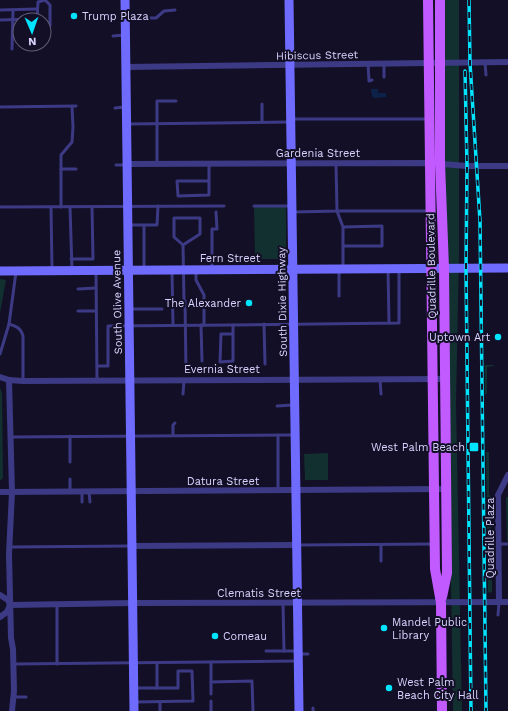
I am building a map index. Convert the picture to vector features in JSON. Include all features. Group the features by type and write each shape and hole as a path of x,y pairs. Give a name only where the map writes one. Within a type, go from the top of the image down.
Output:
{"main road":[{"name":"Quadrille Boulevard","path":"428,0 429,119 435,163 444,268 447,573 441,603"},
{"name":"Quadrille Boulevard","path":"440,0 441,63 435,163 430,211 435,572 441,603 442,711"}],"street":[{"name":"South Olive Avenue","path":"125,0 134,707"},
{"name":"South Dixie Highway","path":"290,0 299,711"},
{"name":"Hibiscus Street","path":"126,67 508,62"},
{"name":"Gardenia Street","path":"127,165 209,163 435,163 468,166 508,166"},
{"name":"Fern Street","path":"0,271 129,269 212,270 508,268"},
{"name":"Evernia Street","path":"0,377 9,380 24,381 444,378"},
{"path":"9,380 12,492 9,554 11,638 14,664 12,711"},
{"name":"Quadrille Plaza","path":"499,602 498,495 506,484 508,475"},
{"name":"Datura Street","path":"0,492 446,489"},
{"path":"131,546 297,545"},
{"path":"0,596 8,600 10,605 7,612 0,616"},
{"name":"Clematis Street","path":"10,605 132,603 508,602"}],"lane":[{"path":"37,12 38,2 44,0 48,1 50,5 50,12"},
{"path":"0,10 37,9"},
{"path":"126,18 156,18 164,10 175,10"},
{"path":"0,20 12,19"},
{"path":"113,36 126,35"},
{"path":"485,62 486,75"},
{"path":"368,64 369,81 372,80"},
{"path":"384,64 384,77"},
{"path":"157,164 157,101 176,101"},
{"path":"262,104 262,122"},
{"path":"0,107 74,107 72,142 61,154 61,207"},
{"path":"116,108 127,107"},
{"path":"127,124 429,119"},
{"path":"209,163 209,181 209,195 178,196 177,181 209,181"},
{"path":"336,163 337,211 343,227 339,296"},
{"path":"116,165 127,165"},
{"path":"61,169 76,170"},
{"path":"128,224 158,224 158,206"},
{"path":"0,207 224,206"},
{"path":"254,206 337,211 430,211"},
{"path":"51,207 52,270"},
{"path":"70,207 72,270"},
{"path":"71,259 93,259 92,207"},
{"path":"212,270 212,229 217,229 216,212"},
{"path":"183,245 200,234 200,218 174,218 174,237 183,245 186,371"},
{"path":"144,225 144,270"},
{"path":"343,227 382,226 382,246 343,246"},
{"path":"388,268 389,323"},
{"path":"97,366 108,366 108,326 399,323 399,268"},
{"path":"0,354 9,324 16,270"},
{"path":"96,270 97,380"},
{"path":"172,270 173,326"},
{"path":"196,270 196,280 204,295 202,361"},
{"path":"78,289 96,288"},
{"path":"129,309 162,309"},
{"path":"78,311 96,311"},
{"path":"9,324 16,326 21,331 23,336 24,381"},
{"path":"264,324 265,364"},
{"path":"233,325 233,334 233,361 220,362 221,334 233,334"},
{"path":"380,379 380,394"},
{"path":"183,394 184,380"},
{"path":"277,406 295,405"},
{"path":"173,435 173,426 175,422"},
{"path":"278,435 278,490"},
{"path":"11,437 295,435"},
{"path":"70,436 70,462"},
{"path":"70,479 70,492"},
{"path":"82,491 82,502"},
{"path":"89,491 90,502"},
{"path":"297,545 435,544"},
{"path":"499,544 508,544"},
{"path":"381,545 381,561"},
{"path":"10,547 131,546"},
{"path":"498,615 499,602"},
{"path":"283,603 284,651"},
{"path":"57,605 57,664"},
{"path":"266,651 284,651 298,655"},
{"path":"14,664 211,662 308,654"},
{"path":"211,662 211,694"},
{"path":"157,663 157,688"},
{"path":"133,688 178,688 178,671 192,671 193,701 160,702 134,707"},
{"path":"211,682 252,681 253,711"},
{"path":"13,697 26,697"},
{"path":"211,701 211,711"},
{"path":"160,702 160,711"}],"green space":[{"path":"442,0 459,0 459,256 456,403 462,711 453,711"},
{"path":"254,206 286,206 286,259 255,259"},
{"path":"0,279 6,280 0,313"},
{"path":"485,365 494,365 487,367 487,394 485,394"},
{"path":"0,388 2,393 3,478 0,481"},
{"path":"486,452 489,452 489,495 491,496 491,531 489,544 492,557 492,592 490,593 488,592"},
{"path":"328,453 328,480 305,480 304,454"},
{"path":"506,497 508,497 508,541 507,541"}],"water":[{"path":"371,89 378,89 378,93 386,93 386,97 374,98 372,96"}],"railway":[{"path":"469,0 470,63 480,221 486,711"},
{"path":"465,71 471,711"}],"place":[{"name":"Trump Plaza","path":"74,16"},
{"name":"The Alexander","path":"249,303"},
{"name":"Uptown Art","path":"498,337"},
{"name":"West Palm Beach","path":"474,447"},
{"name":"Mandel Public Library","path":"384,628"},
{"name":"Comeau","path":"215,636"},
{"name":"West Palm Beach City Hall","path":"389,688"}]}
